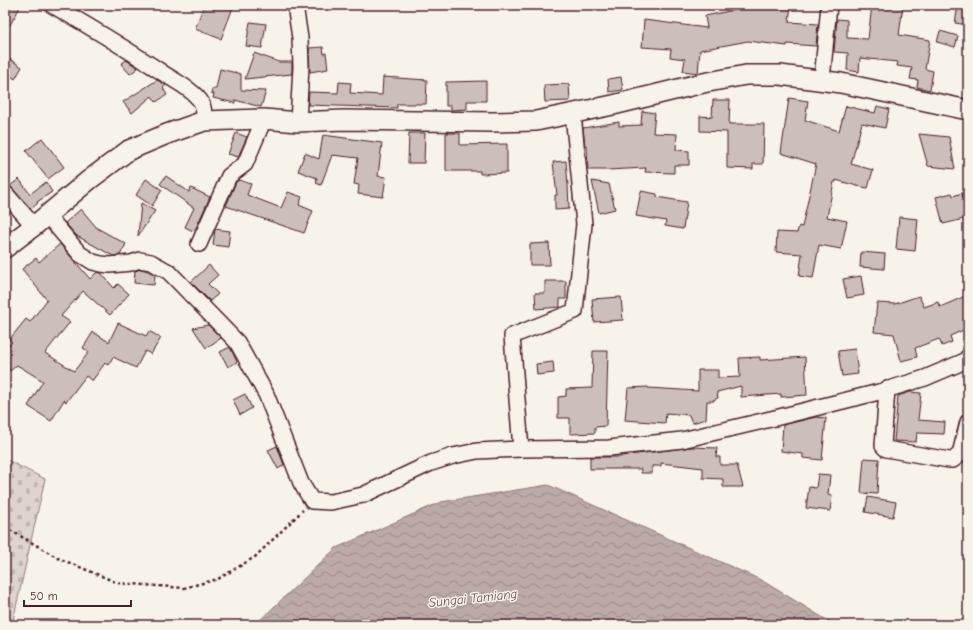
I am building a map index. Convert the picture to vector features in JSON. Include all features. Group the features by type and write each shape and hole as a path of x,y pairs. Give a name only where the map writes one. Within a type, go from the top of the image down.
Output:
{"main road":[{"path":"5,248 89,180 129,150 167,134 204,121 264,119 298,122 343,120 529,121 573,114 703,82 746,75 780,75 822,80 968,110"}],"street":[{"path":"52,5 128,50 198,97 203,108 204,121"},
{"path":"295,5 300,38 301,67 298,122"},
{"path":"822,80 829,5"},
{"path":"521,449 512,336 574,311 584,224 573,114"},
{"path":"199,244 229,176 245,164 264,119"},
{"path":"5,193 80,254 93,262 110,265 131,263 140,260 151,262 168,272 237,342 266,394 301,483 312,501 331,502 362,495 408,473 454,456 477,451 609,448 682,440 776,418 887,389 925,378 967,362"},
{"path":"887,389 883,446 886,449 954,460 960,454 968,422"}],"path":[{"path":"5,527 58,558 118,583 184,588 218,579 255,557 312,501"}],"green space":[{"path":"5,459 45,479 12,625 5,625"}],"water":[{"name":"Sungai Tamiang","path":"548,485 761,580 835,625 255,625 336,548 441,502"}],"building":[{"path":"5,5 21,5 5,34"},
{"path":"204,5 234,5 221,39 195,29"},
{"path":"744,5 791,5 789,22 818,24 816,46 787,44 787,46 748,41 700,50 698,73 683,71 685,59 670,57 671,49 642,47 644,20 707,28 705,16 744,8"},
{"path":"872,5 903,5 899,35 930,40 925,69 933,71 930,90 917,87 918,80 910,79 912,68 897,66 898,62 860,58 859,72 847,70 848,53 834,52 837,19 847,20 847,38 868,39"},
{"path":"958,5 968,5 968,25 955,23"},
{"path":"250,22 266,24 262,48 246,46"},
{"path":"940,31 958,36 955,47 937,42"},
{"path":"323,47 324,54 326,53 328,69 310,72 309,48"},
{"path":"254,53 279,62 292,62 292,74 245,79"},
{"path":"5,56 22,67 15,79 5,72"},
{"path":"126,60 138,68 130,74 121,64"},
{"path":"220,69 241,74 241,90 266,91 261,107 235,100 235,103 213,98 214,94 211,93 212,89 216,89"},
{"path":"383,77 427,80 426,104 397,104 397,108 308,105 309,92 338,93 339,82 351,83 350,93 382,95"},
{"path":"621,77 623,90 609,92 608,79"},
{"path":"157,80 166,85 163,88 167,95 156,102 152,96 132,113 123,102"},
{"path":"486,81 486,101 467,101 467,109 451,110 451,106 446,106 446,82"},
{"path":"569,84 570,101 545,102 544,85"},
{"path":"789,98 808,101 805,120 839,131 846,106 875,113 877,106 889,109 885,128 862,123 851,164 873,170 868,188 836,180 836,182 834,182 827,217 847,221 841,249 819,245 813,278 799,276 802,254 776,252 777,232 797,233 799,226 802,227 816,164 781,153"},
{"path":"713,100 730,100 729,124 764,124 763,164 753,164 753,169 727,168 727,132 700,131 700,116 712,117"},
{"path":"642,111 655,113 653,133 677,134 676,150 689,151 689,165 674,165 674,173 645,172 646,168 588,170 587,146 585,146 583,128 619,122 619,126 641,125"},
{"path":"236,133 247,137 238,157 228,154"},
{"path":"409,133 425,133 424,163 408,163"},
{"path":"446,133 460,133 460,145 507,144 507,173 480,174 480,171 446,171"},
{"path":"919,134 949,137 955,169 928,166"},
{"path":"323,135 382,143 378,176 386,177 383,197 358,194 359,185 354,184 358,158 332,155 321,185 316,183 317,178 298,171 305,153 319,159"},
{"path":"42,138 64,167 48,179 26,151"},
{"path":"566,161 569,209 555,210 555,195 557,195 553,162"},
{"path":"166,176 189,192 191,188 210,197 196,228 193,231 185,227 194,208 160,184"},
{"path":"19,179 30,194 46,182 52,192 37,202 38,203 31,209 10,186"},
{"path":"146,179 162,190 152,206 136,195"},
{"path":"239,180 251,184 247,195 281,208 288,192 302,197 299,205 313,211 304,233 226,206 236,182"},
{"path":"592,181 609,184 615,209 599,213"},
{"path":"641,191 657,194 657,197 687,202 683,229 665,226 666,221 636,216"},
{"path":"952,193 953,196 962,193 968,218 943,224 936,197"},
{"path":"141,203 155,211 138,236"},
{"path":"81,209 97,228 126,244 120,255 113,256 77,236 65,223"},
{"path":"899,217 918,219 915,251 896,249"},
{"path":"215,229 230,231 228,247 213,245"},
{"path":"549,243 550,265 530,265 530,244"},
{"path":"60,244 90,279 97,272 101,273 114,288 118,284 129,294 110,315 83,291 61,316 70,322 45,353 74,371 89,352 83,348 93,332 109,342 118,323 146,336 149,331 161,338 151,354 145,351 136,368 113,357 108,365 105,363 92,381 86,376 66,402 64,400 51,421 28,406 43,381 17,365 10,371 5,365 5,349 12,342 9,340 26,319 30,322 47,300 22,269 36,258 39,262"},
{"path":"861,252 885,254 884,269 860,267"},
{"path":"209,265 218,275 208,284 218,294 210,301 191,282"},
{"path":"141,269 155,275 154,285 134,283 135,271"},
{"path":"861,276 864,295 847,298 843,279"},
{"path":"545,281 566,281 566,299 560,299 560,307 536,309 535,293 545,293"},
{"path":"968,295 968,328 950,336 952,342 942,346 939,339 915,348 917,357 901,361 894,334 874,332 877,303 895,304 919,296 924,307 938,302 940,307"},
{"path":"621,297 623,320 594,322 592,299"},
{"path":"208,325 221,338 206,348 193,328"},
{"path":"230,347 237,362 228,367 220,352"},
{"path":"855,349 858,374 842,376 838,351"},
{"path":"593,351 608,351 606,426 595,427 595,433 570,434 570,418 558,418 558,397 566,396 566,389 592,388"},
{"path":"760,357 760,360 805,357 807,395 781,397 781,394 741,397 741,386 717,392 718,398 713,400 714,401 707,401 706,419 692,423 689,415 666,413 665,423 625,420 628,388 648,387 698,391 698,370 718,370 718,378 740,377 739,358"},
{"path":"553,362 554,373 537,375 536,364"},
{"path":"910,392 921,393 918,420 945,422 944,434 917,433 916,442 894,441 898,396"},
{"path":"245,394 252,408 240,415 233,400"},
{"path":"816,417 826,418 822,460 803,458 803,454 781,451 783,425"},
{"path":"277,446 284,465 278,469 268,450"},
{"path":"692,447 717,448 716,457 720,457 720,465 737,465 743,487 723,487 723,479 703,478 703,468 661,463 661,466 652,466 652,473 641,473 641,469 590,469 590,457 621,457"},
{"path":"864,458 879,459 877,494 861,493"},
{"path":"818,474 830,475 828,495 832,496 830,511 806,508 809,487 816,488"},
{"path":"868,497 896,502 893,517 865,512"}]}
